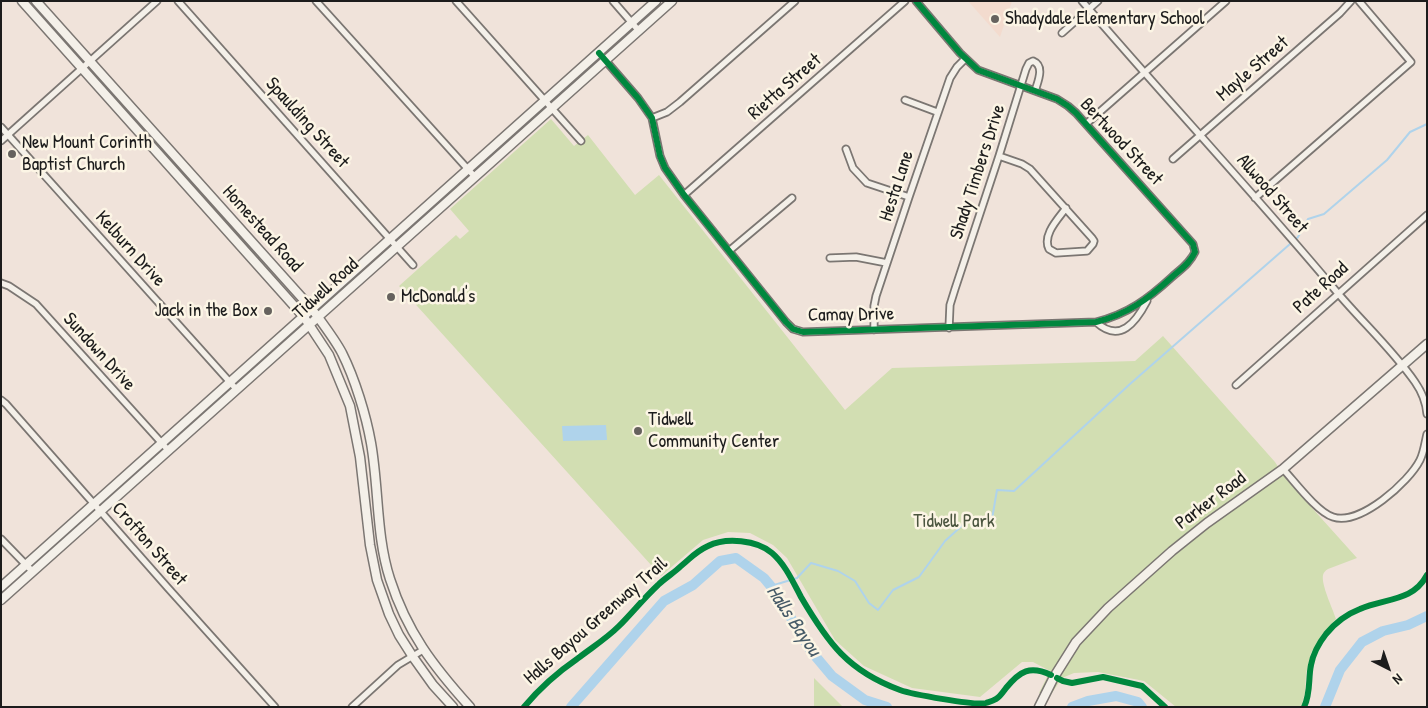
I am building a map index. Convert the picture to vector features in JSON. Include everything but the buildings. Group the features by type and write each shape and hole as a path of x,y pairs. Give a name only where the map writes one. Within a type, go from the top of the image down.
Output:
{"main road":[{"name":"Homestead Road","path":"22,1 304,317 329,356 350,406 360,457 370,545 377,580 399,635 433,684 453,707"},
{"name":"Homestead Road","path":"36,1 312,309 342,352 361,401 372,443 383,543 389,577 401,609 423,650 470,707"},
{"name":"Tidwell Road","path":"1,587 656,1"},
{"name":"Tidwell Road","path":"1,600 672,1"},
{"path":"188,188 196,179"},
{"path":"246,253 255,246"},
{"name":"Parker Road","path":"1039,707 1054,677 1076,642 1108,608 1172,551 1207,523 1283,469 1427,344"},
{"path":"364,494 377,492"},
{"path":"377,580 389,577"}],"street":[{"path":"1,141 157,1"},
{"name":"Spaulding Street","path":"178,1 414,265"},
{"path":"316,1 474,177"},
{"path":"456,1 581,141"},
{"path":"613,1 639,31"},
{"path":"652,118 667,112 680,102 796,1"},
{"name":"Rietta Street","path":"684,195 905,1"},
{"name":"Bertwood Street","path":"916,1 972,66 983,73 1057,99 1068,106 1193,244 1195,252"},
{"name":"Allwood Street","path":"1082,1 1402,365 1417,384 1426,403 1427,414"},
{"path":"1062,32 1098,1"},
{"path":"1086,124 1226,1"},
{"name":"Mayle Street","path":"1174,159 1340,13 1351,1"},
{"path":"1255,198 1410,62 1359,1"},
{"name":"Camay Drive","path":"599,52 638,98 652,118 660,156 665,168 684,195 793,329 802,332 1096,322 1122,314 1148,298 1191,260 1195,252"},
{"name":"Hesta Lane","path":"874,330 876,296 908,197 952,73 965,59"},
{"name":"Shady Timbers Drive","path":"949,328 950,305 1000,156 1026,69 1029,63 1033,61 1036,62 1040,70 1035,91"},
{"path":"905,100 937,112"},
{"name":"Kelburn Drive","path":"1,127 237,390"},
{"path":"846,149 854,168 867,183 908,197"},
{"path":"1000,156 1030,169 1066,208 1094,241 1087,251 1056,254 1049,249 1046,241 1048,235 1066,208"},
{"path":"729,251 792,198"},
{"name":"Pate Road","path":"1236,385 1427,215"},
{"path":"830,258 856,257 887,263"},
{"name":"Sundown Drive","path":"1,283 9,286 36,304 168,450"},
{"name":"Camay Drive","path":"1096,322 1109,330 1117,331 1126,328 1139,315 1148,298"},
{"name":"Crofton Street","path":"1,400 275,707"},
{"path":"1283,469 1322,511 1341,518 1356,515 1372,508 1400,485 1414,470 1420,459 1427,434"},
{"path":"1,539 33,572"},
{"path":"352,707 398,665 423,650"}],"shaded area":[{"name":"Shadydale Elementary School","path":"968,1 1012,1 1000,37"}],"green space":[{"name":"Tidwell Park","path":"551,119 574,146 588,135 635,195 659,175 845,410 892,368 1135,361 1163,336 1357,558 1328,569 1323,574 1325,591 1336,619 1323,633 1311,653 1301,707 1176,707 1144,681 1098,672 1074,673 1062,678 1050,696 1039,693 1050,671 1033,662 1022,662 980,697 912,688 864,666 835,640 787,558 773,545 750,533 728,532 703,540 661,576 399,286 456,235 460,239 469,231 450,209"},
{"path":"814,678 843,707 814,707"}],"water":[{"path":"606,425 607,440 563,441 562,426"}],"waterway":[{"path":"771,586 797,578 811,563 838,571 855,581 869,603 878,610 893,590 919,577 945,541 966,522 992,519 997,490 1014,491 1130,384 1298,237 1308,219 1324,214 1387,160 1410,132 1427,124"},
{"name":"Halls Bayou","path":"571,707 664,601 693,585 720,561 736,558 764,578 774,590 811,651 832,676 865,700 887,707"},
{"name":"Halls Bayou","path":"1325,707 1340,670 1362,642 1383,631 1408,625 1427,616"},
{"name":"Halls Bayou","path":"1072,707 1088,701 1116,696 1138,702 1142,707"}],"cycle path":[{"path":"599,53 638,98 652,118 660,156 665,168 684,195 793,329 803,332 1096,322 1118,315 1137,305 1185,266 1195,252 1193,244 1076,113 1057,99 978,70 960,53 916,1"},
{"name":"Halls Bayou Greenway Trail","path":"524,707 556,675 614,631 658,585 693,555 704,548 723,541 741,541 758,545 777,557 830,642 841,654 866,674 900,690 957,701 986,703 997,698 1016,677 1026,671 1037,670 1051,675"},
{"path":"1304,707 1308,696 1313,657 1321,641 1330,630 1355,611 1369,605 1406,595 1421,584 1427,575"},
{"path":"1057,678 1072,683 1103,677 1142,686 1165,707"}],"place":[{"name":"Shadydale Elementary School","path":"995,19"},
{"name":"New Mount Corinth Baptist Church","path":"12,154"},
{"name":"McDonald's","path":"391,297"},
{"name":"Jack in the Box","path":"268,311"},
{"name":"Tidwell Community Center","path":"638,431"}]}
